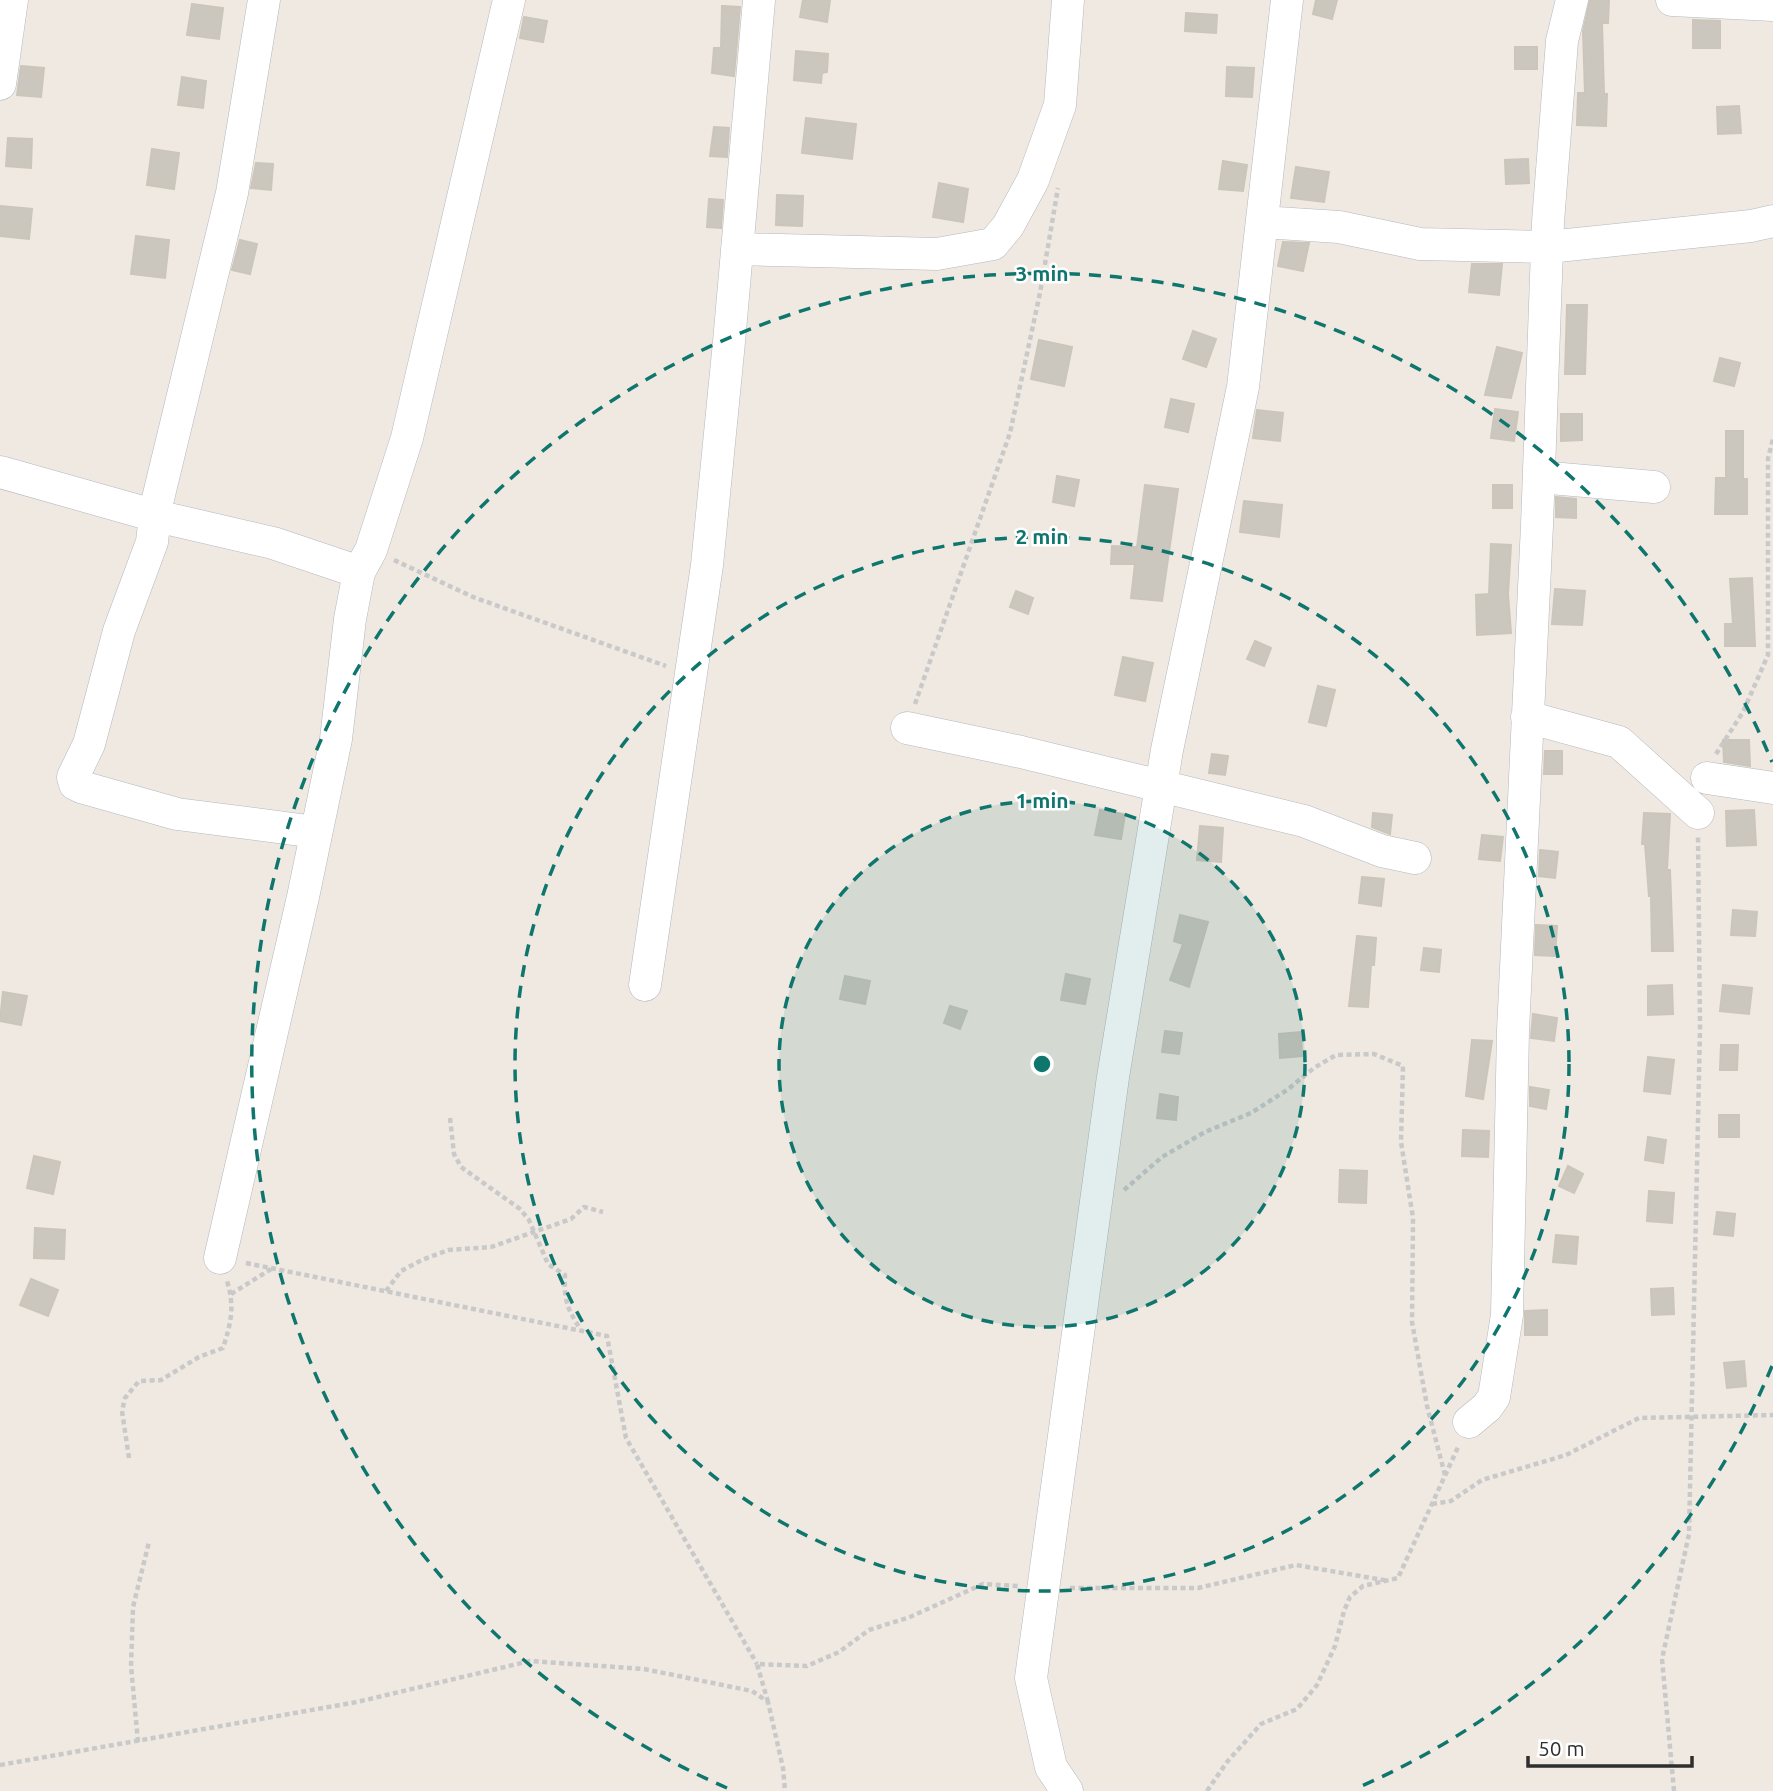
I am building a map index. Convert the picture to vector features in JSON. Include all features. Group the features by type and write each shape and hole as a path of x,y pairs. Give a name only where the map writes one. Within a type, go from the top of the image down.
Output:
{"street":[{"path":"0,85 12,0"},
{"path":"264,0 232,193 152,542 119,631 89,744 73,777 75,784 177,814 316,832"},
{"path":"220,1258 336,739 350,619 365,561 407,438 509,0"},
{"path":"645,985 708,551 759,0"},
{"path":"737,250 937,254 993,244 1008,226 1034,180 1060,105 1068,0"},
{"path":"1067,1791 1051,1767 1031,1678 1113,1077 1161,785 1243,387 1287,0"},
{"path":"1469,1422 1487,1408 1494,1397 1507,1315 1513,1031 1548,247 1562,41 1572,0"},
{"path":"1672,0 1773,5"},
{"path":"1262,222 1339,227 1420,244 1548,247 1751,226 1773,221"},
{"path":"0,472 156,516 365,561"},
{"path":"1539,477 1654,487"},
{"path":"1527,717 1619,741 1698,813"},
{"path":"907,728 1021,752 1304,821 1382,851 1415,859"},
{"path":"1707,778 1773,788"}],"path":[{"path":"907,728 1010,433 1059,192 1046,145"},
{"path":"1707,778 1718,749 1743,712 1768,655 1768,458 1773,439"},
{"path":"365,561 690,675"},
{"path":"1674,1791 1662,1659 1689,1534 1700,1028 1698,813"},
{"path":"1094,1215 1162,1157 1205,1132 1251,1113 1336,1055 1374,1054 1403,1066 1401,1142 1413,1218 1412,1322 1427,1406 1445,1475"},
{"path":"450,1118 454,1154 461,1167 520,1209 529,1220 548,1264 565,1275 564,1298 581,1331"},
{"path":"386,1291 401,1271 448,1250 491,1247 571,1219 584,1208 603,1212"},
{"path":"130,1458 122,1411 125,1398 139,1381 161,1380 199,1357 223,1348 232,1320 231,1294 220,1258 607,1336 626,1438 757,1664 783,1768 785,1791"},
{"path":"231,1294 272,1268"},
{"path":"1432,1504 1451,1501 1482,1480 1566,1455 1639,1418 1773,1415"},
{"path":"1207,1791 1227,1762 1261,1724 1297,1709 1317,1685 1335,1646 1350,1597 1363,1586 1398,1578 1469,1422"},
{"path":"138,1742 131,1666 133,1607 149,1542"},
{"path":"757,1664 807,1666 839,1652 869,1630 923,1612 983,1584 1043,1588 1198,1588 1296,1565 1390,1581"},
{"path":"0,1765 357,1702 530,1661 644,1669 752,1691 768,1702"}],"building":[{"path":"803,0 830,0 827,22 800,17"},
{"path":"1316,0 1337,0 1332,19 1313,14"},
{"path":"1590,0 1609,0 1608,23 1602,23 1604,94 1607,94 1606,126 1577,125 1578,93 1585,93 1583,31"},
{"path":"192,4 223,8 219,39 187,35"},
{"path":"722,6 740,7 734,76 712,73 714,48 721,48"},
{"path":"1186,13 1217,15 1216,33 1185,31"},
{"path":"524,17 547,21 543,42 520,38"},
{"path":"1693,20 1720,21 1720,48 1693,48"},
{"path":"1515,47 1537,47 1537,69 1515,69"},
{"path":"796,51 828,54 827,72 822,73 821,83 794,80"},
{"path":"21,66 44,68 41,97 17,95"},
{"path":"1227,67 1254,68 1252,97 1226,96"},
{"path":"182,77 206,81 203,108 178,105"},
{"path":"1739,106 1741,133 1718,134 1717,107"},
{"path":"806,118 856,124 852,159 802,153"},
{"path":"714,127 729,128 727,157 710,156"},
{"path":"8,138 32,139 31,168 6,166"},
{"path":"152,149 179,153 174,189 147,185"},
{"path":"1528,159 1529,183 1506,184 1505,160"},
{"path":"1223,161 1247,165 1243,191 1219,189"},
{"path":"256,163 273,164 271,190 251,188"},
{"path":"1296,167 1329,172 1324,202 1291,198"},
{"path":"939,183 968,189 963,222 933,217"},
{"path":"777,195 803,196 802,226 776,225"},
{"path":"709,199 723,200 721,228 707,227"},
{"path":"0,206 32,209 29,239 0,236"},
{"path":"136,236 169,240 165,278 131,274"},
{"path":"240,240 257,244 250,274 232,270"},
{"path":"1283,242 1309,243 1303,271 1278,266"},
{"path":"1472,264 1502,264 1499,295 1469,292"},
{"path":"1567,305 1587,305 1585,374 1565,374"},
{"path":"1193,331 1216,339 1206,367 1183,359"},
{"path":"1039,340 1072,347 1064,386 1031,379"},
{"path":"1497,347 1522,353 1511,398 1485,395"},
{"path":"1720,358 1740,363 1734,386 1714,381"},
{"path":"1171,399 1194,404 1188,432 1165,427"},
{"path":"1495,409 1518,412 1514,441 1491,438"},
{"path":"1257,410 1283,413 1280,441 1253,438"},
{"path":"1561,414 1582,414 1582,440 1561,441"},
{"path":"1726,431 1743,431 1743,479 1747,479 1747,514 1715,514 1716,478 1726,478"},
{"path":"1057,476 1079,480 1074,506 1053,502"},
{"path":"1145,485 1178,489 1162,601 1131,598 1135,564 1111,564 1112,546 1137,547"},
{"path":"1493,485 1512,485 1512,508 1493,508"},
{"path":"1556,497 1576,499 1576,518 1556,517"},
{"path":"1244,501 1282,505 1279,537 1240,532"},
{"path":"1491,544 1511,545 1508,594 1511,633 1477,635 1476,595 1489,594"},
{"path":"1752,578 1755,646 1725,646 1725,624 1733,624 1730,579"},
{"path":"1555,589 1585,591 1582,625 1552,624"},
{"path":"1016,591 1033,598 1028,614 1010,607"},
{"path":"1255,641 1271,648 1264,666 1247,659"},
{"path":"1123,657 1153,663 1145,701 1115,695"},
{"path":"1318,686 1335,690 1326,726 1309,722"},
{"path":"1723,740 1749,740 1750,766 1724,762"},
{"path":"1545,751 1562,751 1562,774 1544,774"},
{"path":"1212,754 1228,756 1225,775 1209,773"},
{"path":"1100,810 1125,814 1121,839 1095,835"},
{"path":"1754,810 1756,845 1727,846 1726,811"},
{"path":"1373,813 1392,815 1390,834 1372,827"},
{"path":"1644,813 1670,814 1667,870 1670,870 1673,951 1652,951 1651,896 1645,844 1642,844"},
{"path":"1200,826 1223,828 1221,862 1197,860"},
{"path":"1482,835 1503,837 1500,861 1479,859"},
{"path":"1540,850 1558,852 1555,878 1539,876"},
{"path":"1362,877 1384,879 1381,906 1359,903"},
{"path":"1733,910 1757,912 1755,936 1731,935"},
{"path":"1180,915 1208,922 1189,987 1170,980 1183,944 1174,941"},
{"path":"1536,925 1557,926 1555,956 1535,955"},
{"path":"1357,936 1376,938 1368,1007 1349,1006"},
{"path":"1424,948 1441,950 1439,972 1421,970"},
{"path":"1066,974 1090,979 1085,1004 1061,1000"},
{"path":"845,976 870,981 865,1004 840,999"},
{"path":"1672,985 1673,1014 1648,1015 1648,986"},
{"path":"1723,985 1752,988 1749,1014 1720,1011"},
{"path":"3,992 27,996 21,1025 0,1021"},
{"path":"950,1006 967,1011 960,1029 944,1023"},
{"path":"1533,1014 1557,1018 1554,1041 1531,1038"},
{"path":"1165,1031 1182,1033 1179,1054 1162,1052"},
{"path":"1301,1032 1302,1056 1280,1058 1279,1034"},
{"path":"1472,1040 1492,1041 1483,1099 1466,1096"},
{"path":"1721,1045 1738,1045 1737,1070 1720,1070"},
{"path":"1648,1057 1674,1060 1670,1094 1644,1091"},
{"path":"1530,1087 1549,1090 1546,1109 1530,1106"},
{"path":"1160,1094 1178,1097 1176,1120 1157,1118"},
{"path":"1719,1115 1739,1115 1739,1137 1719,1137"},
{"path":"1463,1130 1489,1131 1488,1157 1462,1156"},
{"path":"1648,1137 1666,1140 1663,1163 1645,1160"},
{"path":"34,1156 60,1162 53,1194 27,1188"},
{"path":"1568,1166 1583,1174 1574,1193 1559,1186"},
{"path":"1340,1170 1367,1171 1366,1203 1339,1202"},
{"path":"1649,1191 1674,1193 1672,1223 1647,1221"},
{"path":"1717,1212 1735,1214 1733,1236 1714,1234"},
{"path":"35,1228 65,1230 64,1259 34,1258"},
{"path":"1556,1235 1578,1237 1576,1264 1553,1262"},
{"path":"31,1279 58,1290 48,1316 20,1305"},
{"path":"1673,1288 1674,1314 1652,1315 1651,1289"},
{"path":"1547,1310 1547,1335 1525,1335 1525,1311"},
{"path":"1744,1361 1746,1386 1727,1388 1724,1363"}]}
